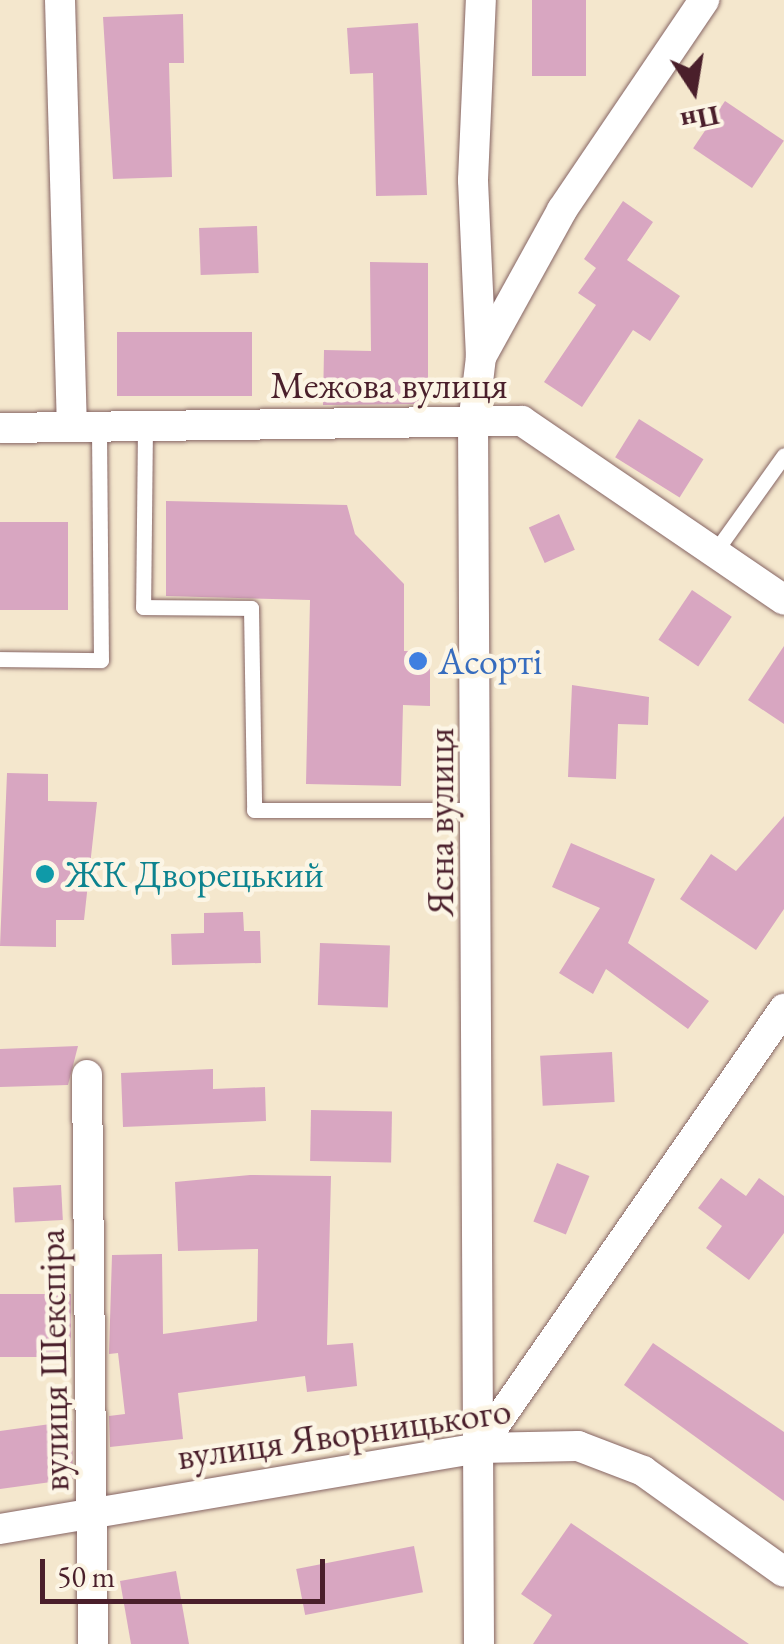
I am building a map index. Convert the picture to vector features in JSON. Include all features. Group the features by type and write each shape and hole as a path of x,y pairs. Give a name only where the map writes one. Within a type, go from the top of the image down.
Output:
{"street":[{"path":"60,0 86,427"},
{"name":"Ясна вулиця","path":"480,1644 482,810 473,424 481,357 473,180 481,0"},
{"path":"481,357 562,210 704,0"},
{"name":"Межова вулиця","path":"0,428 522,421 717,549 784,600"},
{"path":"479,1448 784,1009"},
{"name":"вулиця Шекспіра","path":"87,1075 96,1510 93,1644"},
{"name":"вулиця Яворницького","path":"0,1528 479,1448 578,1446 643,1471 784,1572"}],"lane":[{"path":"145,426 143,607 251,608 254,810 482,810"},
{"path":"0,659 101,660 86,427"},
{"path":"717,549 784,455"}],"building":[{"path":"532,0 586,0 586,76 532,76"},
{"path":"183,14 184,63 169,63 172,177 113,179 103,17"},
{"path":"418,23 427,195 376,196 373,73 350,74 347,28"},
{"path":"725,101 784,141 752,188 693,148"},
{"path":"623,201 653,222 627,260 680,296 650,341 633,330 582,407 544,382 596,305 578,293 596,268 584,259"},
{"path":"257,226 259,273 201,275 199,228"},
{"path":"370,262 428,263 428,404 323,405 324,350 371,351"},
{"path":"117,332 252,332 252,396 117,396"},
{"path":"639,419 703,459 680,497 615,457"},
{"path":"166,501 347,505 355,534 404,584 404,651 430,652 430,706 403,705 401,786 306,784 310,600 166,596"},
{"path":"559,514 575,550 545,563 529,527"},
{"path":"0,522 68,522 68,610 0,610"},
{"path":"692,590 732,617 698,667 658,640"},
{"path":"784,646 784,724 748,700"},
{"path":"572,685 649,697 648,725 618,724 616,779 568,777"},
{"name":"ЖК Дворецький","path":"7,773 48,774 48,801 97,802 84,920 56,920 56,947 0,946"},
{"path":"784,816 784,909 756,950 680,899 711,854 736,871"},
{"path":"571,843 655,879 628,943 709,1001 688,1029 606,969 593,994 559,973 600,908 552,887"},
{"path":"243,912 244,931 260,931 261,963 172,965 171,934 204,933 204,913"},
{"path":"320,943 390,945 388,1007 318,1005"},
{"path":"78,1046 68,1085 0,1087 0,1049"},
{"path":"612,1052 615,1102 543,1106 540,1056"},
{"path":"213,1069 213,1089 265,1087 266,1121 123,1127 121,1073"},
{"path":"311,1110 392,1111 391,1162 310,1161"},
{"path":"557,1163 589,1176 566,1235 533,1221"},
{"path":"250,1175 331,1176 327,1345 353,1343 357,1386 307,1392 305,1376 178,1393 183,1439 110,1447 109,1416 125,1414 118,1353 109,1354 112,1255 162,1254 163,1334 257,1321 258,1249 178,1251 175,1182"},
{"path":"721,1178 746,1196 759,1178 784,1196 784,1233 749,1280 706,1248 722,1226 698,1208"},
{"path":"61,1185 63,1220 15,1222 13,1188"},
{"path":"0,1294 71,1294 71,1357 0,1357"},
{"path":"653,1343 784,1432 784,1501 624,1385"},
{"path":"72,1421 73,1479 0,1489 0,1431"},
{"path":"571,1523 749,1644 533,1644 552,1615 521,1594"},
{"path":"414,1546 423,1592 305,1615 296,1569"},
{"path":"176,1571 189,1644 131,1644 120,1581"}],"place":[{"name":"Асорті","path":"418,661"},
{"name":"ЖК Дворецький","path":"45,874"}]}
